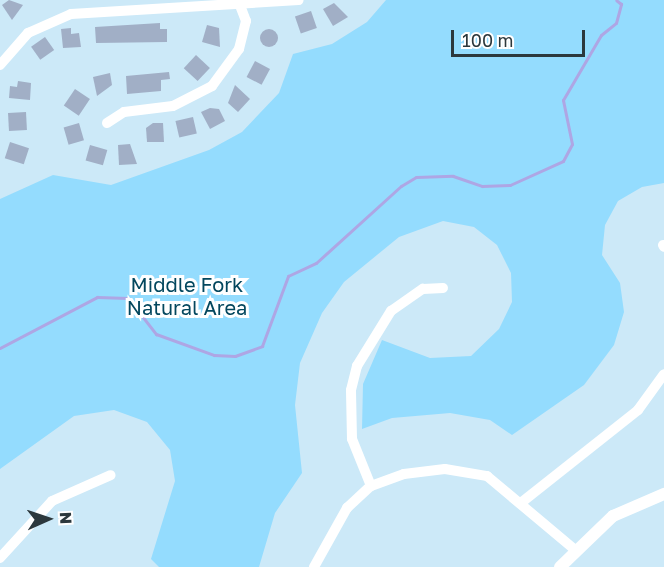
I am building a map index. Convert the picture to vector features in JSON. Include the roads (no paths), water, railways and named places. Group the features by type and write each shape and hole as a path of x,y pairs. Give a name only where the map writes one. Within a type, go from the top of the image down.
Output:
{"street":[{"path":"0,65 28,33 71,14 299,0"},
{"path":"107,123 124,112 173,106 212,86 239,49 246,21 240,5"},
{"path":"371,486 351,439 351,390 357,366 391,310 423,289 443,288"},
{"path":"522,502 638,410 664,374"},
{"path":"314,567 347,508 371,486 404,474 445,470 487,476 522,502 574,549"},
{"path":"0,558 52,501 111,475"},
{"path":"560,567 574,549 613,516 664,495"}],"waterway":[{"path":"0,348 97,297 128,298 156,334 214,355 235,356 262,346 288,276 316,263 401,186 416,177 453,176 482,186 510,185 563,161 572,144 563,100 601,35 616,23 621,4 616,0"}],"park label":[{"name":"Middle Fork Natural Area","path":"187,296"}]}
